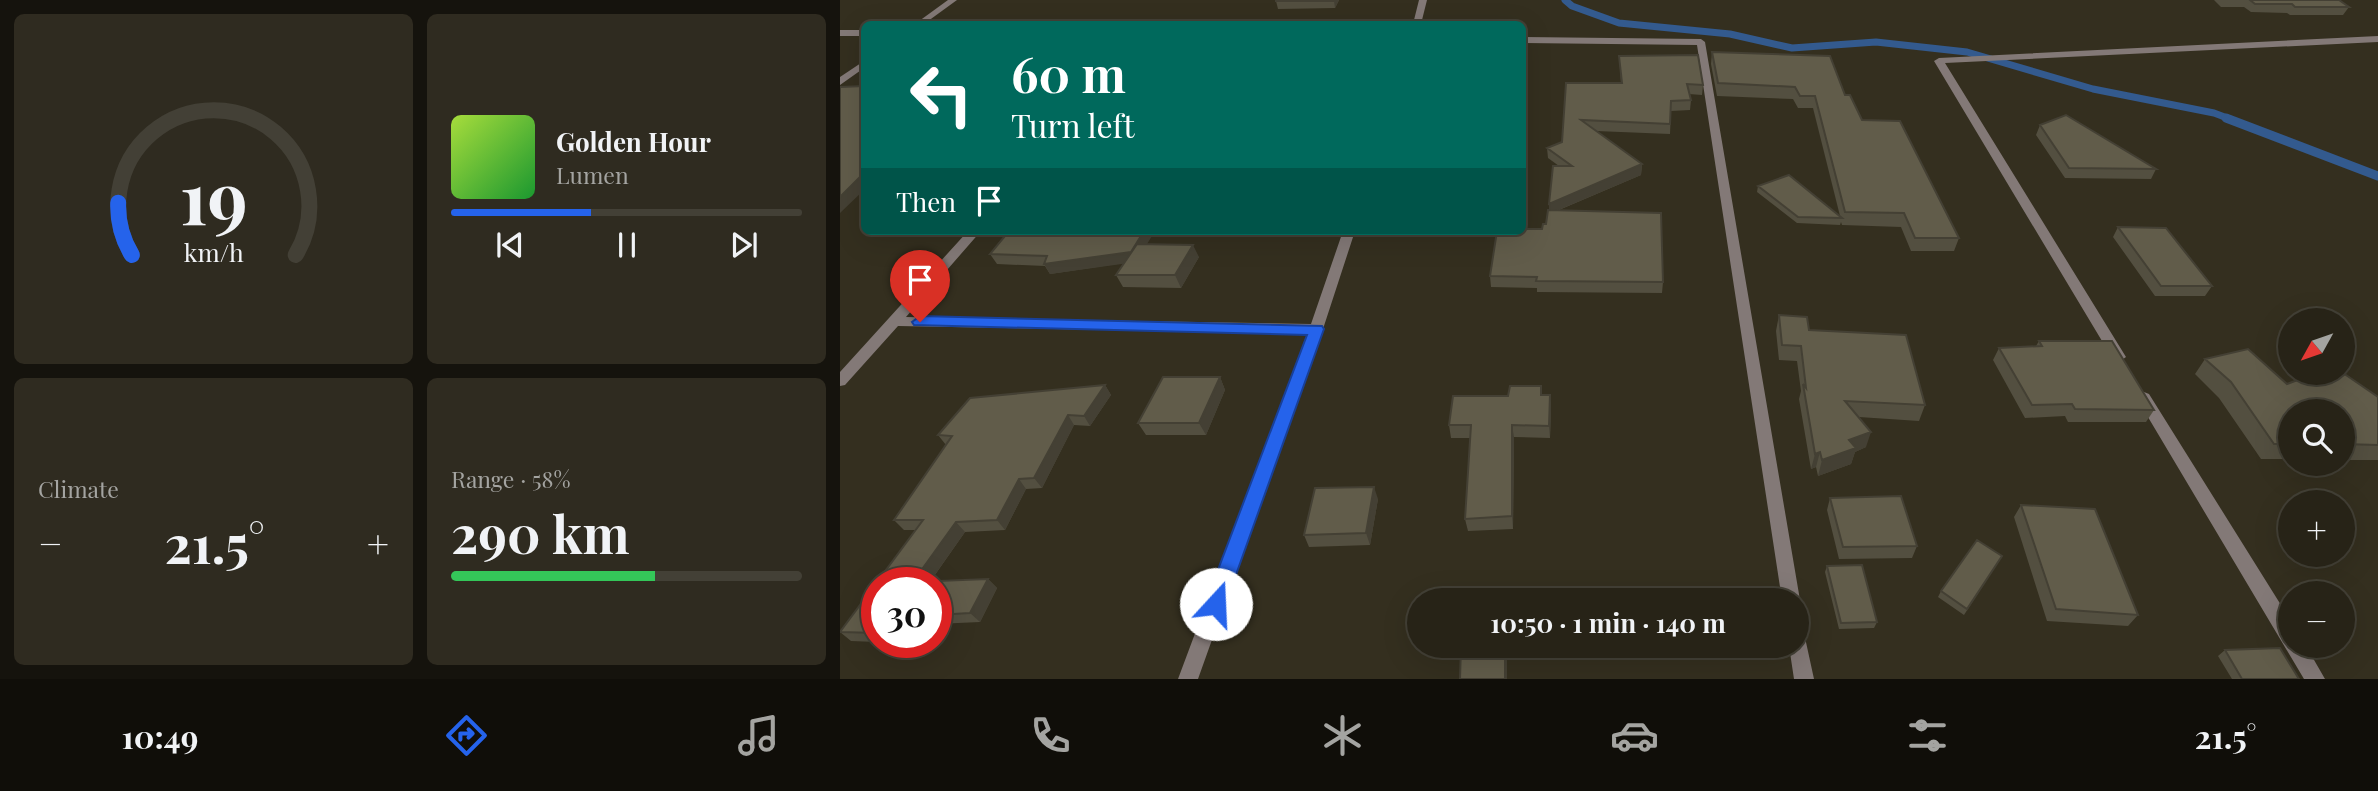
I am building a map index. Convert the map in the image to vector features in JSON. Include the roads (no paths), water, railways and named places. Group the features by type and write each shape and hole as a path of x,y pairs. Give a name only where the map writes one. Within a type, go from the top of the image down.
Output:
{"street":[{"path":"923,21 953,0"},
{"path":"1418,21 1423,0"},
{"path":"840,33 861,33"},
{"path":"2278,618 1939,61 2378,39"},
{"path":"1526,40 1701,42 1789,588"},
{"path":"840,82 861,66"},
{"path":"840,381 971,235"},
{"path":"1188,679 1317,329 1348,235"},
{"path":"894,321 1317,329"},
{"path":"1800,658 1804,679"},
{"path":"2302,658 2315,679"}],"waterway":[{"path":"1565,0 1572,6 1619,23 1730,34 1792,48 1876,42 1967,52 2093,89 2214,113 2230,119"},
{"path":"2226,118 2378,176"}]}
